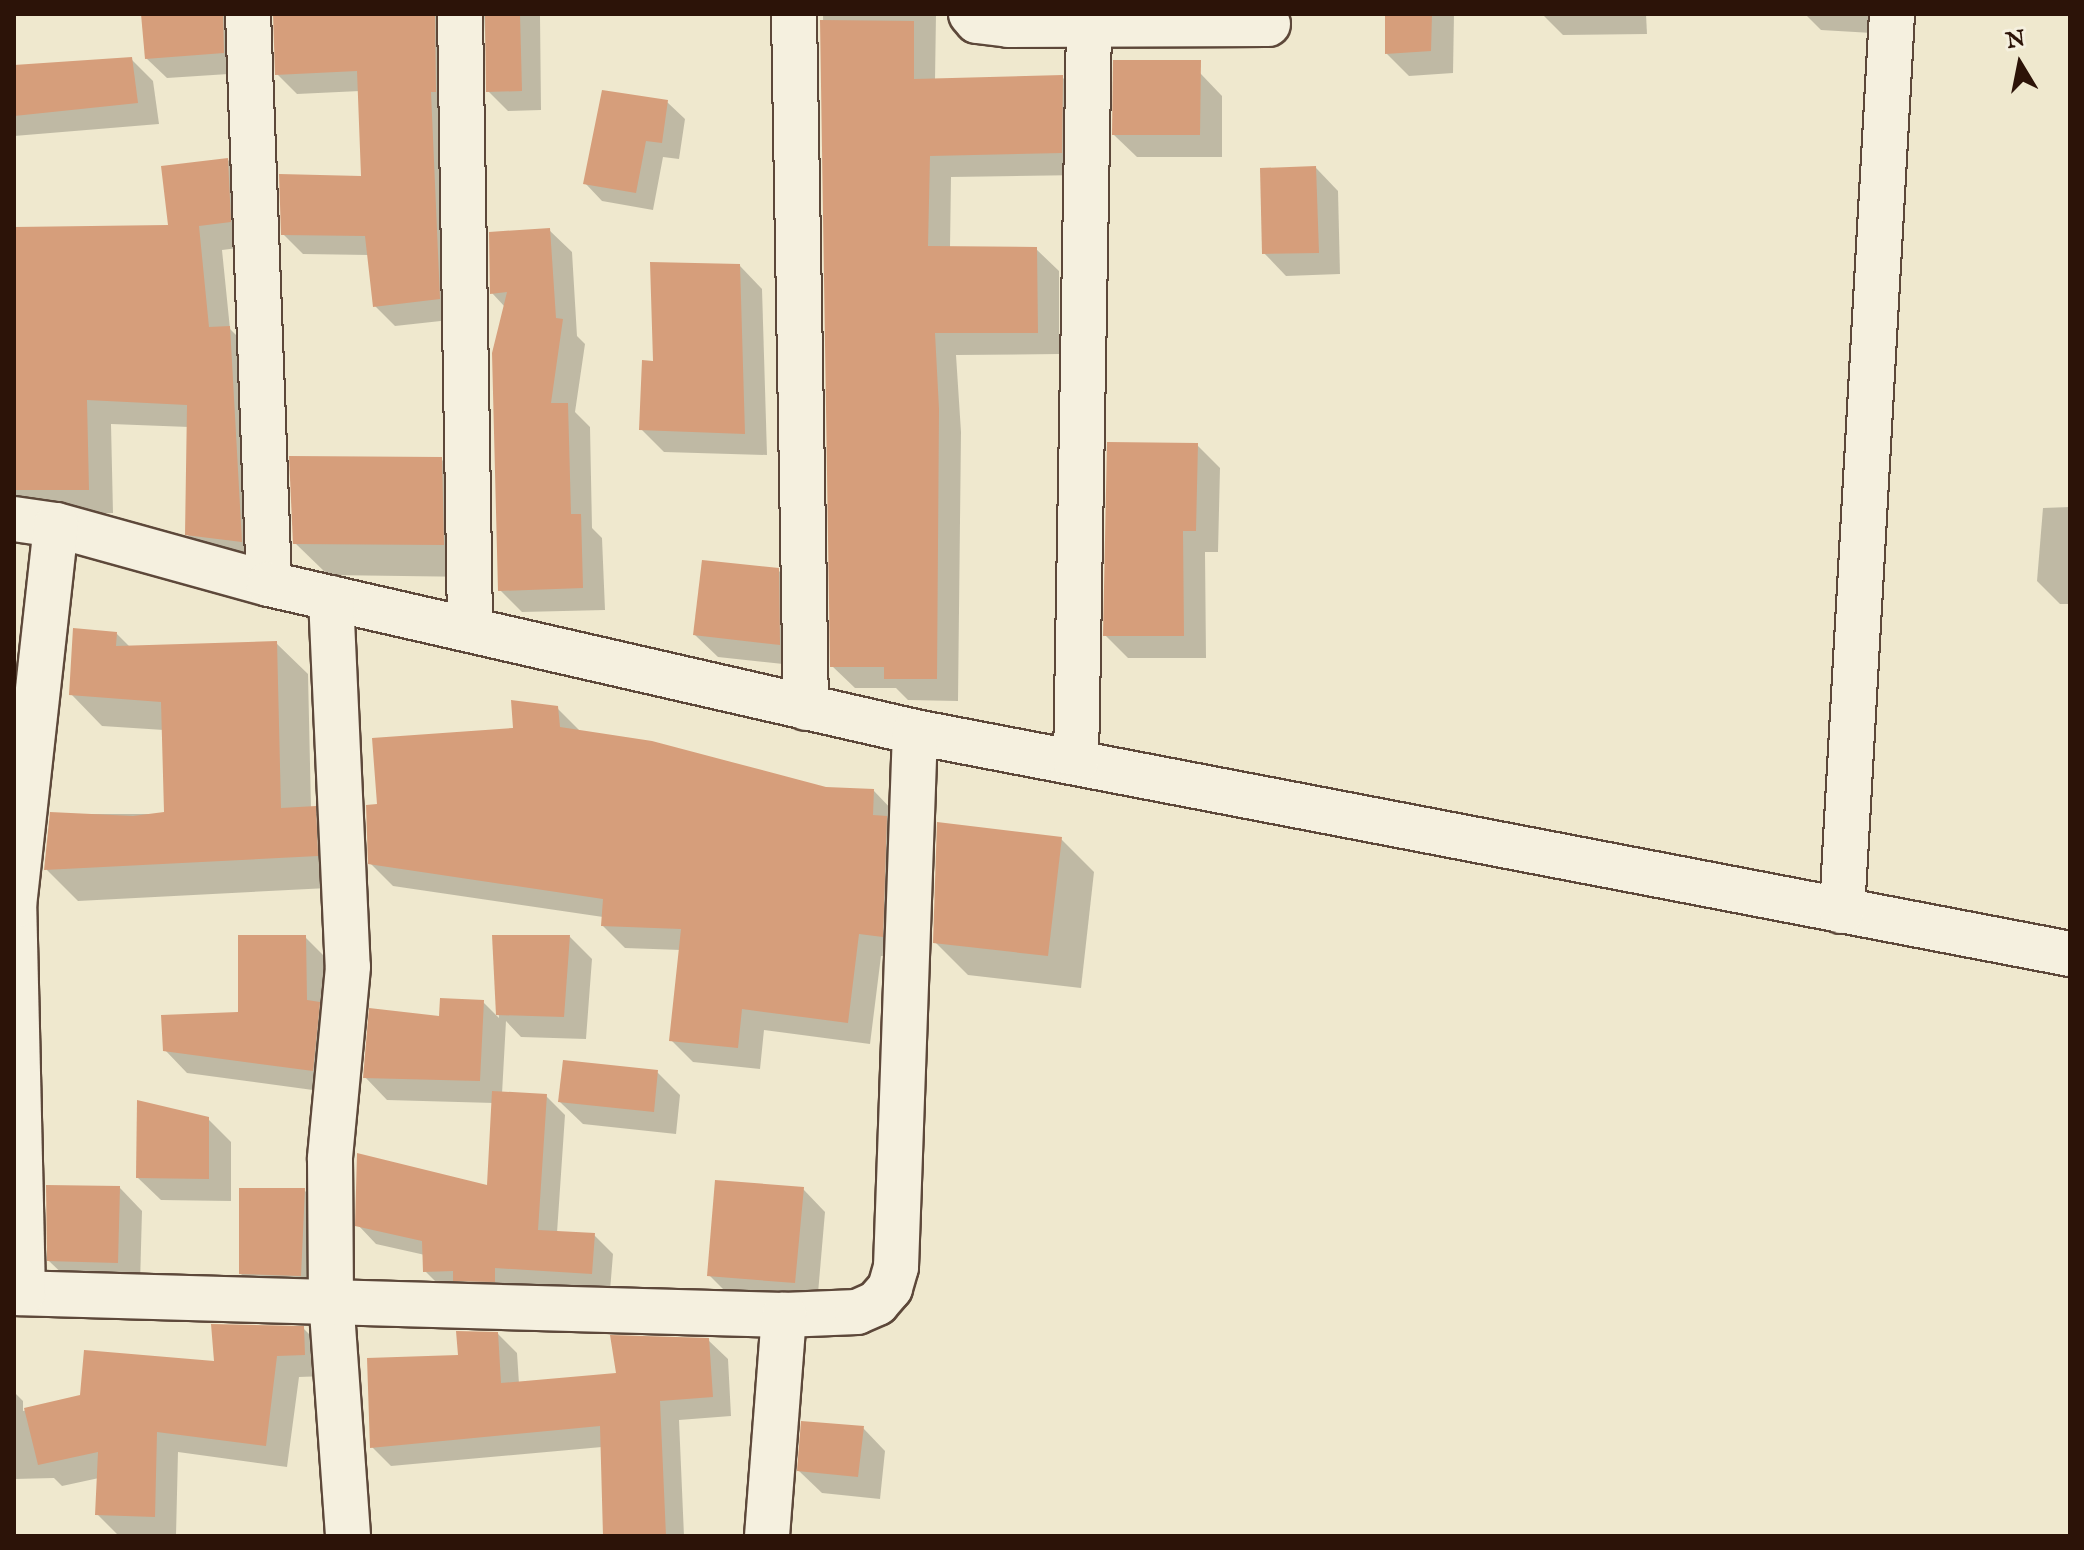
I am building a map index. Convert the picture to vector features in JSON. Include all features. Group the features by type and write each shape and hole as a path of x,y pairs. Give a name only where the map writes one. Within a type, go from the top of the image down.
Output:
{"street":[{"path":"248,14 269,584"},
{"path":"460,14 470,626"},
{"path":"794,14 806,708"},
{"path":"971,14 977,21 1008,25 1089,21 1268,24"},
{"path":"1842,911 1892,14"},
{"path":"1076,762 1089,21"},
{"path":"915,732 896,1267 890,1288 877,1303 857,1312 784,1315 331,1298 18,1293 14,906 35,522 269,584 470,626 915,732 2070,954"},
{"path":"331,598 348,967 332,1113 331,1298 348,1536"},
{"path":"767,1536 784,1315"}],"building":[{"path":"141,14 223,14 224,53 145,59"},
{"path":"273,14 435,14 436,92 431,92 440,299 373,307 365,236 281,235 279,174 361,176 357,71 275,75"},
{"path":"485,14 520,14 522,91 486,92"},
{"path":"1385,14 1432,14 1431,51 1385,54"},
{"path":"820,20 914,21 914,79 1063,75 1062,153 930,156 928,246 1037,247 1038,333 935,333 939,409 937,679 884,679 884,667 830,667"},
{"path":"132,57 138,103 14,116 14,65"},
{"path":"1113,60 1201,60 1200,135 1112,135"},
{"path":"602,90 668,100 662,143 646,141 636,193 583,184"},
{"path":"228,158 231,222 199,226 209,327 230,326 242,542 185,535 187,405 87,400 89,490 16,490 14,227 168,225 161,166"},
{"path":"1316,166 1319,253 1262,254 1260,168"},
{"path":"550,228 556,318 563,319 551,403 568,403 571,514 581,514 583,588 498,591 492,353 507,292 490,294 489,232"},
{"path":"650,262 740,264 745,434 639,430 642,360 653,361"},
{"path":"1107,442 1198,443 1196,531 1183,531 1184,636 1103,636"},
{"path":"289,456 442,457 444,545 293,544"},
{"path":"702,560 779,568 780,645 693,635"},
{"path":"73,628 117,632 116,646 277,641 281,808 316,806 318,856 44,870 50,812 133,816 164,812 161,702 69,695"},
{"path":"511,700 558,706 560,727 652,741 826,787 874,789 873,815 887,816 883,937 859,934 848,1023 742,1009 738,1048 669,1041 681,929 601,926 603,899 368,864 366,805 377,804 372,738 513,728"},
{"path":"937,822 1062,837 1048,956 933,943"},
{"path":"238,935 306,935 307,1000 320,1002 313,1071 163,1051 161,1015 238,1012"},
{"path":"492,935 570,935 564,1017 496,1015"},
{"path":"440,998 484,1000 480,1081 363,1078 369,1008 439,1016"},
{"path":"563,1060 658,1070 654,1112 558,1102"},
{"path":"492,1091 547,1094 538,1230 595,1233 592,1274 495,1268 495,1282 453,1281 453,1271 423,1272 422,1241 355,1226 357,1153 487,1185"},
{"path":"137,1100 209,1117 209,1179 136,1178"},
{"path":"715,1180 804,1187 795,1283 707,1276"},
{"path":"46,1185 120,1186 118,1263 47,1261"},
{"path":"239,1188 305,1188 301,1276 239,1274"},
{"path":"211,1324 304,1326 305,1355 277,1356 266,1446 157,1432 155,1517 95,1515 98,1452 38,1465 24,1408 80,1395 84,1350 214,1361"},
{"path":"456,1331 498,1332 501,1383 616,1373 610,1335 709,1338 713,1397 660,1401 666,1536 603,1536 600,1426 370,1448 367,1358 458,1355"},
{"path":"801,1421 864,1426 858,1477 797,1471"}]}
